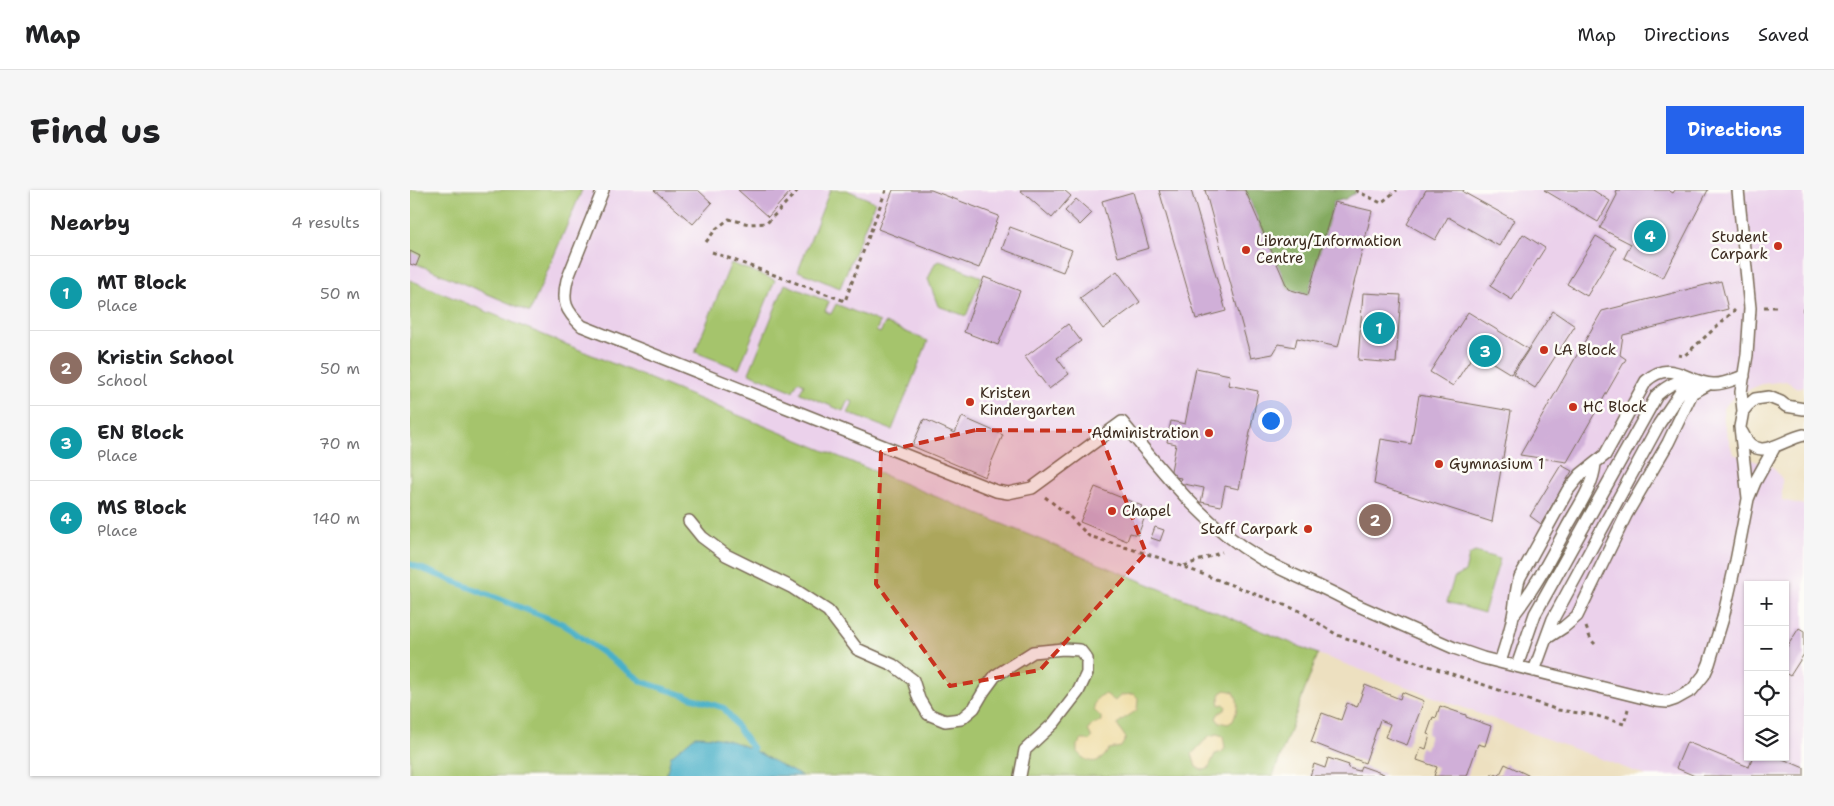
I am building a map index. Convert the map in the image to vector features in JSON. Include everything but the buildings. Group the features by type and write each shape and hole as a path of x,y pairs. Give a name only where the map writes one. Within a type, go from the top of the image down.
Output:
{"lane":[{"path":"603,190 567,280 564,294 566,307 571,317 582,326 996,491 1008,493 1032,488 1122,422 1164,474 1198,510 1234,541 1261,559 1350,602 1454,648 1534,671 1656,701 1667,702 1676,699 1692,690 1704,675 1714,653 1723,618 1741,543 1748,500 1755,482 1774,448"},
{"path":"1738,190 1750,308 1747,355 1741,392 1743,412"},
{"path":"1500,662 1514,614 1516,586 1568,490 1581,474 1605,455 1614,442 1646,381 1655,373 1664,370 1680,374 1695,381"},
{"path":"1546,638 1577,616 1626,515 1668,443 1692,393 1702,386 1726,382 1744,376"},
{"path":"1516,666 1535,614 1657,395 1667,386 1679,381 1712,384"},
{"path":"1534,671 1553,619 1659,424 1682,390 1695,381"},
{"path":"1748,500 1740,422 1743,412 1755,400 1769,397 1786,406 1804,409"},
{"path":"1742,432 1752,445 1765,449 1774,448 1788,439 1804,435"},
{"path":"1514,614 1533,590 1586,493 1595,464"},
{"path":"689,521 702,537 726,555 791,587 828,611 857,649 893,665 914,680 919,699 928,714 945,721 961,719 974,708 995,676 1033,652 1063,649 1080,650 1087,659 1087,673 1078,692 1054,723 1024,750 1020,776"}],"path":[{"path":"706,242 716,229 729,219 749,224 767,223 798,190"},
{"path":"712,252 844,301 886,190"},
{"path":"1355,190 1381,203 1397,190"},
{"path":"1758,307 1778,307"},
{"path":"1032,488 1067,514 1089,536 1183,567 1300,611 1337,635 1558,710 1594,715 1624,724 1631,695"},
{"path":"1183,567 1220,553 1234,541"},
{"path":"1583,622 1591,640 1595,644"}],"highlighted area":[{"path":"976,430 1099,431 1146,553 1040,670 950,686 876,584 881,452"}],"shaded area":[{"path":"410,190 1804,190 1804,387 1797,388 1786,381 1762,384 1736,395 1723,408 1724,423 1733,454 1773,467 1782,479 1782,500 1804,505 1804,776 1647,776 1318,654 410,280"}],"green space":[{"path":"410,190 582,190 530,312 410,261"},
{"path":"830,190 847,190 875,202 840,288 798,271"},
{"path":"1245,190 1353,190 1357,192 1345,199 1334,202 1308,295 1288,289"},
{"path":"940,261 982,277 966,316 938,306 928,279 935,263"},
{"path":"731,263 775,280 739,369 695,352"},
{"path":"410,280 1318,654 1273,776 410,776"},
{"path":"785,284 829,302 825,311 831,314 836,304 880,322 876,331 880,333 885,323 928,341 892,430 848,413 853,402 848,400 843,411 800,393 804,384 798,381 793,391 749,373"},
{"path":"1475,552 1500,559 1484,613 1447,602 1454,578 1465,572 1469,555"}],"sand":[{"path":"1226,690 1234,692 1237,703 1237,710 1233,721 1228,724 1219,722 1216,718 1219,713 1225,710 1226,706 1224,704 1220,705 1219,700 1221,693"},
{"path":"1106,694 1115,701 1121,695 1134,694 1138,698 1137,710 1117,725 1126,738 1121,747 1109,749 1099,760 1086,760 1077,752 1077,745 1082,740 1090,740 1092,738 1088,730 1092,725 1101,721 1101,717 1094,710 1095,704 1098,698"},
{"path":"1217,734 1223,736 1225,748 1222,752 1215,754 1208,769 1203,770 1196,767 1192,754 1209,736"}],"water":[{"path":"695,736 711,737 739,744 802,776 666,776 671,756"}],"waterway":[{"path":"410,564 563,624 643,682 724,708 753,749"}],"place":[{"name":"MS Block","path":"1650,236"},
{"name":"Student Carpark","path":"1778,246"},
{"name":"Library/Information Centre","path":"1246,250"},
{"name":"MT Block","path":"1379,328"},
{"name":"LA Block","path":"1544,350"},
{"name":"EN Block","path":"1485,351"},
{"name":"Kristen Kindergarten","path":"970,402"},
{"name":"HC Block","path":"1573,407"},
{"name":"Administration","path":"1209,433"},
{"name":"Gymnasium 1","path":"1439,464"},
{"name":"Chapel","path":"1112,511"},
{"name":"Kristin School","path":"1375,520"},
{"name":"Staff Carpark","path":"1308,529"}]}
